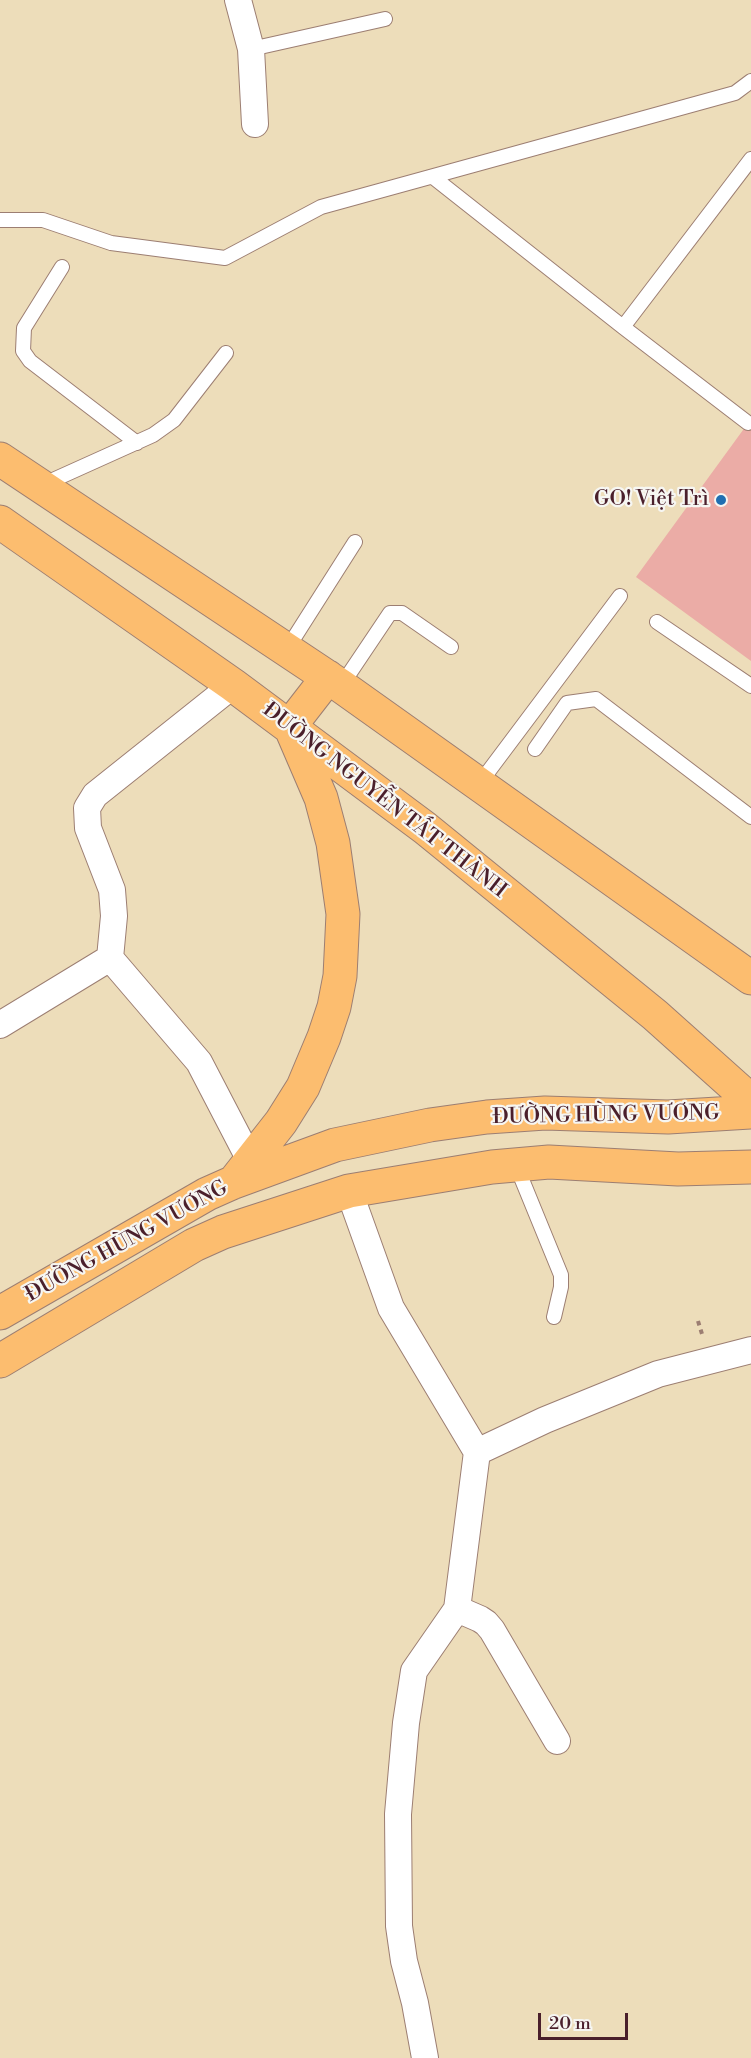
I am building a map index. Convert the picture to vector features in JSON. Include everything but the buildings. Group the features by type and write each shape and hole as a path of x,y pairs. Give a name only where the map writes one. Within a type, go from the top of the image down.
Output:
{"main road":[{"path":"0,459 334,681 751,978"},
{"name":"ĐƯỜNG NGUYỄN TẤT THÀNH","path":"2,528 233,685 424,828 655,1015 751,1101"},
{"path":"254,1222 243,1172 293,1105 314,1063 334,1007 342,956 343,914 333,843 321,798 290,726 334,681"},
{"name":"ĐƯỜNG HÙNG VƯƠNG","path":"0,1313 243,1172 335,1145 420,1127 487,1117 545,1113 668,1117 751,1112"},
{"name":"ĐƯỜNG HÙNG VƯƠNG","path":"0,1361 194,1245 223,1232 349,1191 439,1175 549,1162 678,1169 751,1167"}],"street":[{"path":"238,0 251,49 255,124"},
{"path":"233,685 95,795 87,808 88,828 112,890 114,916 110,958 199,1062 243,1172"},
{"path":"0,1025 110,958"},
{"path":"349,1191 391,1308 477,1452 457,1609 414,1671 405,1723 398,1814 399,1926 404,1961 415,2003 425,2058"},
{"path":"477,1452 545,1420 658,1374 751,1350"},
{"path":"457,1609 480,1619 492,1630 557,1741"}],"lane":[{"path":"251,49 386,19"},
{"path":"0,220 42,220 111,243 225,258 321,207 735,93 751,81"},
{"path":"623,327 751,159"},
{"path":"433,177 748,423"},
{"path":"62,267 24,328 23,351 30,361 137,443"},
{"path":"41,486 137,443 174,420 226,353"},
{"path":"287,649 355,542"},
{"path":"479,784 620,596"},
{"path":"334,681 390,613 402,613 451,647"},
{"path":"657,622 751,686"},
{"path":"534,749 567,703 596,699 751,817"},
{"path":"516,1165 561,1275 561,1287 554,1317"}],"place":[{"name":"GO! Việt Trì","path":"721,500"}]}
